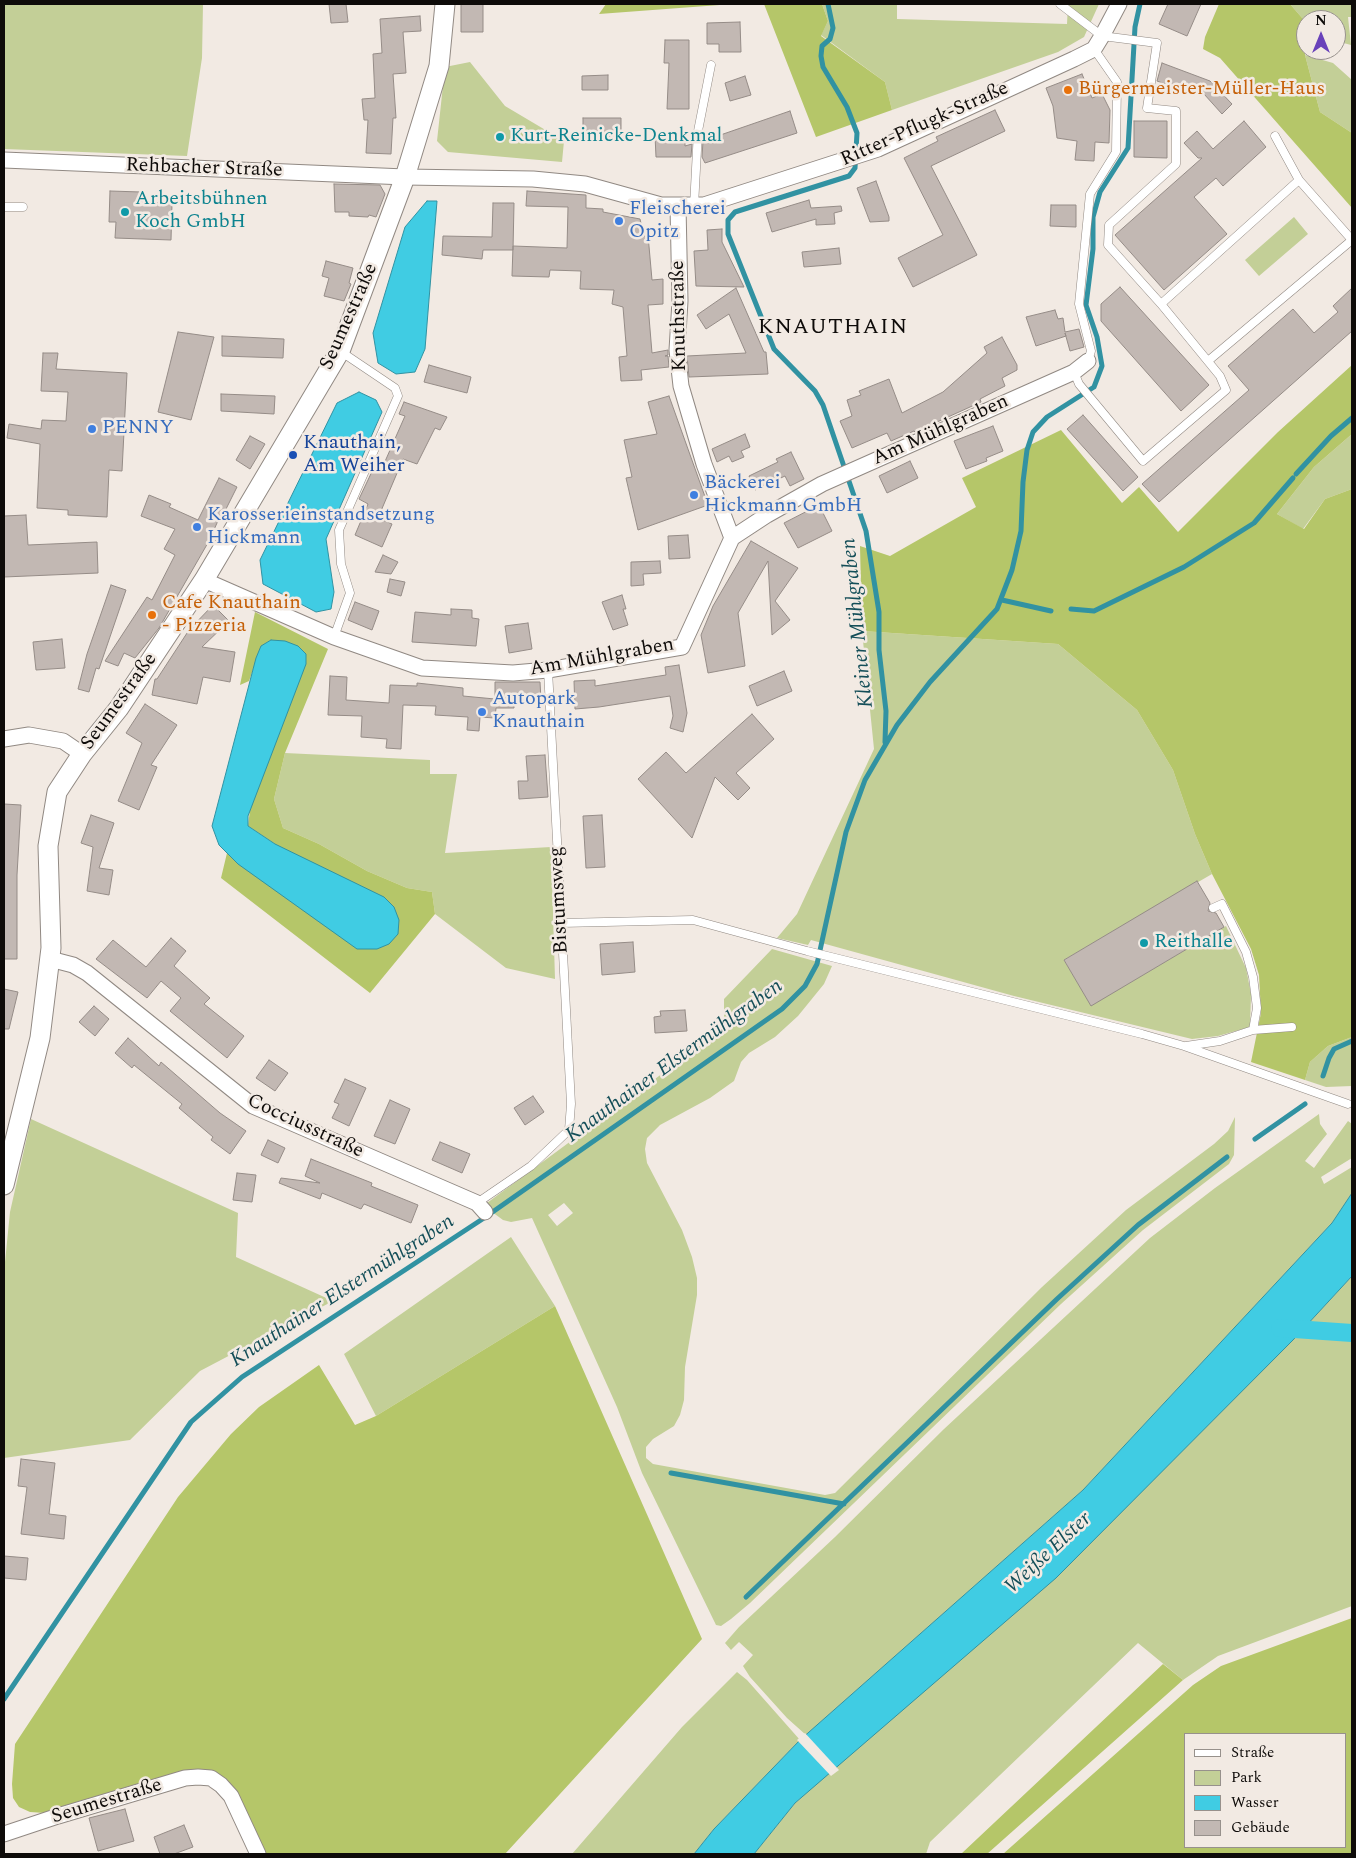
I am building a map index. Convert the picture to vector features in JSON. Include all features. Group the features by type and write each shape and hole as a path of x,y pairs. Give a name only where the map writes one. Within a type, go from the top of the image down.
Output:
{"street":[{"name":"Seumestraße","path":"4,1185 40,1038 50,959 48,846 57,792 82,754 119,708 204,580 340,351 405,177 439,66 445,4"},
{"path":"1098,43 1119,4"},
{"name":"Ritter-Pflugk-Straße","path":"405,177 533,179 576,182 661,205 704,205 838,164 878,149 1098,43"},
{"name":"Rehbacher Straße","path":"4,160 405,177"},
{"name":"Knuthstraße","path":"678,206 680,301 677,350 681,386 704,464 732,538"},
{"name":"Am Mühlgraben","path":"204,580 334,637 422,668 513,673 548,670 682,647 732,538 767,514 835,478 1076,378 1088,361"},
{"path":"4,739 29,734 63,741 82,754"},
{"name":"Cocciusstraße","path":"50,959 73,964 87,973 252,1106 481,1208"},
{"name":"Seumestraße","path":"4,1834 185,1778 211,1778 231,1796 258,1854"}],"lane":[{"path":"1060,4 1098,43 1128,41 1157,43 1147,108 1176,110 1176,164 1109,225 1108,246 1161,304 1208,361 1220,376 1226,390 1143,461 1076,378"},
{"name":"Am Mühlgraben","path":"1088,361 1091,351 1079,304 1090,194 1116,152 1117,82 1098,43"},
{"path":"694,206 698,131 711,65"},
{"path":"1208,361 1352,240 1300,180 1276,136"},
{"path":"1161,304 1300,180"},
{"path":"4,207 23,208"},
{"path":"334,637 350,593 341,564 339,530 398,396 395,388 340,351"},
{"name":"Bistumsweg","path":"548,670 572,1104 569,1130"},
{"path":"1213,908 1222,904 1246,952 1254,977 1257,1008 1253,1030"},
{"path":"561,922 693,920 834,958 1184,1046 1348,1104"},
{"path":"1184,1046 1220,1041 1253,1030 1292,1026"},
{"name":"Cocciusstraße","path":"481,1208 531,1166 569,1130"}],"green space":[{"path":"4,4 203,4 202,58 187,156 4,149"},
{"path":"606,4 733,4 599,14"},
{"path":"764,4 822,4 828,21 821,36 885,82 892,110 816,137"},
{"path":"822,4 897,4 897,19 1067,24 1068,4 1099,4 1084,37 1058,52 892,110 885,82 821,35 828,21"},
{"path":"1219,4 1290,4 1296,11 1296,60 1306,60 1320,112 1352,133 1352,208 1220,58 1203,49 1205,37"},
{"path":"1290,4 1352,4 1352,17 1348,17 1351,45 1346,44 1346,10 1296,11"},
{"path":"1306,60 1322,60 1333,63 1352,80 1352,133 1320,112"},
{"path":"470,62 505,106 564,141 562,162 448,152 437,141 445,67"},
{"path":"1294,217 1308,234 1259,276 1245,260"},
{"path":"1352,365 1352,434 1314,467 1277,514 1304,529 1325,499 1352,489 1352,1037 1328,1046 1310,1062 1305,1080 1251,1062 1261,1013 1259,975 1251,949 1212,874 1195,834 1173,770 1137,710 1058,644 862,631 860,546 890,556 976,507 962,478 1061,430 1122,503 1139,487 1178,532 1278,432"},
{"path":"1352,434 1352,489 1325,499 1303,529 1277,514 1314,467"},
{"path":"255,612 328,649 285,753 274,799 283,828 319,844 367,871 407,888 432,892 435,914 370,993 221,878 227,853 238,864 275,844 248,826 271,640 261,647 249,681 240,685"},
{"path":"862,631 1058,644 1137,710 1173,770 1195,834 1212,874 1064,960 1091,1005 1226,926 1246,968 1251,994 1250,1027 1218,1036 1192,1039 1014,996 811,940 808,945 777,938 797,914 874,749"},
{"path":"285,753 430,760 430,774 457,774 445,853 551,847 555,979 506,968 435,914 432,892 407,888 367,871 319,844 283,828 274,799"},
{"path":"772,949 832,966 824,984 798,1016 775,1037 749,1053 741,1062 734,1081 710,1098 660,1125 647,1138 645,1149 647,1163 682,1230 697,1278 697,1295 685,1367 684,1400 680,1415 674,1426 653,1439 646,1447 646,1458 653,1464 825,1495 835,1493 1042,1287 1126,1210 1214,1144 1228,1131 1235,1117 1234,1155 1229,1164 1143,1230 1061,1304 750,1603 721,1626 716,1625 642,1473 617,1407 532,1218 511,1222 503,1220 488,1209 487,1203 724,1028 724,999","holes":["564,1203 573,1213 557,1226 548,1215"]},
{"path":"1352,1037 1352,1086 1326,1087 1305,1080 1310,1062 1328,1046"},
{"path":"1319,1114 1320,1124 1327,1134 1305,1161 1314,1168 1348,1121 1352,1124 1352,1158 1321,1177 1324,1184 1352,1167 1352,1193 1332,1223 1083,1490 806,1735 787,1718 750,1677 743,1666 753,1655 739,1642 731,1650 725,1643 739,1627 835,1537 944,1429 1150,1238 1215,1188"},
{"path":"31,1119 238,1213 236,1257 333,1301 200,1371 130,1440 4,1458 4,1272 10,1212"},
{"path":"511,1237 555,1306 376,1416 344,1354"},
{"path":"1352,1276 1352,1606 1218,1656 1183,1680 1138,1643 930,1842 926,1854 754,1854 795,1803 1293,1340"},
{"path":"555,1306 702,1639 505,1854 265,1854 214,1773 45,1813 30,1812 19,1807 13,1798 12,1784 15,1744 178,1497 231,1434 259,1407 319,1365 355,1425 376,1416"},
{"path":"1352,1618 1352,1854 1003,1854 1193,1685 1221,1666"},
{"path":"1163,1664 1183,1680 987,1854 961,1854"},
{"path":"737,1672 747,1680 800,1740 714,1829 694,1854 572,1854 682,1727"}],"water":[{"path":"427,201 437,201 425,349 415,372 396,374 378,363 373,333 405,227"},
{"path":"359,392 376,400 382,412 326,539 334,592 331,609 316,612 263,584 260,560 337,403"},
{"path":"271,640 285,641 298,646 306,654 306,664 248,816 248,826 275,844 384,897 394,907 399,920 398,934 389,944 377,949 357,949 238,864 219,845 212,826 256,658 261,646"},
{"name":"Weiße Elster","path":"1352,1193 1352,1276 1293,1340 1056,1578 795,1803 754,1854 694,1854 714,1829 800,1740 1083,1490 1332,1223"}],"pier":[{"path":"805,1733 839,1770 831,1776 797,1740"}],"building":[{"path":"329,4 346,4 348,22 331,23"},
{"path":"461,4 483,4 483,32 461,32"},
{"path":"1168,4 1201,4 1187,36 1159,24"},
{"path":"420,16 421,31 403,32 406,73 393,74 396,118 393,118 391,154 366,153 368,120 364,120 362,99 375,98 373,54 382,53 380,19"},
{"path":"740,22 741,52 719,52 719,44 707,44 707,23"},
{"path":"665,40 689,40 689,109 667,109 669,63 664,63"},
{"path":"1162,63 1210,81 1232,104 1222,114 1204,94 1183,86 1181,90 1157,81"},
{"path":"1082,74 1092,98 1102,94 1110,110 1109,143 1095,142 1094,161 1075,160 1077,141 1057,138 1053,106 1046,88"},
{"path":"608,75 608,90 582,90 582,76"},
{"path":"745,76 751,95 730,101 725,83"},
{"path":"995,110 1005,131 931,166 977,255 913,287 898,258 943,235 904,158 938,141 936,137"},
{"path":"790,111 797,133 705,163 702,157 703,141"},
{"path":"583,118 621,118 621,139 583,139"},
{"path":"1134,121 1167,121 1167,158 1134,157"},
{"path":"1244,121 1266,147 1223,186 1216,178 1194,197 1227,234 1164,290 1115,235 1202,158 1198,158 1184,143 1197,131 1213,149"},
{"path":"655,135 685,135 685,146 692,144 691,157 656,157"},
{"path":"876,181 889,221 870,222 857,188"},
{"path":"334,184 380,185 385,194 376,217 369,215 368,217 349,216 349,212 335,212"},
{"path":"110,191 141,192 141,202 172,203 171,240 115,238 116,222 109,222"},
{"path":"527,191 586,195 586,208 603,209 603,212 640,219 644,236 648,235 652,280 663,279 663,304 648,305 652,353 668,350 668,355 665,356 668,356 669,367 641,370 642,380 621,381 619,357 627,356 623,307 612,304 614,290 580,289 581,271 550,270 549,277 512,276 513,246 567,248 568,207 526,206"},
{"path":"809,200 811,208 841,206 842,211 834,213 835,224 816,225 816,219 772,232 766,213"},
{"path":"493,203 514,203 513,250 483,250 482,259 442,255 443,236 492,237"},
{"path":"1051,205 1076,205 1076,227 1050,226"},
{"path":"722,229 722,242 744,287 696,286 694,251 708,250 707,230"},
{"path":"839,248 841,264 804,267 802,252"},
{"path":"326,261 353,268 349,283 351,284 344,301 324,296 329,278 322,276"},
{"path":"1120,287 1209,385 1181,411 1101,321 1101,304"},
{"path":"736,288 764,352 766,352 768,374 689,377 687,356 746,353 729,314 706,329 697,315"},
{"path":"1352,288 1352,331 1159,502 1142,484 1249,390 1228,366 1293,309 1314,333 1338,312 1333,306"},
{"path":"1055,310 1058,319 1063,318 1065,332 1079,329 1084,347 1070,351 1066,336 1036,346 1026,317"},
{"path":"178,332 214,337 191,420 158,412"},
{"path":"222,336 284,339 283,358 222,356"},
{"path":"1002,337 1017,365 1017,370 1002,378 1005,386 980,399 981,402 915,432 891,441 887,433 852,448 840,421 852,416 847,400 861,395 859,391 889,379 902,413 943,392 987,353 984,347"},
{"path":"43,353 58,353 56,369 127,373 122,471 109,470 107,517 68,515 68,510 37,508 40,444 7,438 9,424 41,429 42,420 66,421 68,392 41,391"},
{"path":"429,365 471,377 467,393 424,382"},
{"path":"221,394 275,396 274,414 221,411"},
{"path":"669,396 708,505 638,530 626,478 632,477 624,440 657,434 648,402"},
{"path":"404,402 447,417 440,430 435,428 417,464 403,459 378,518 392,524 382,547 355,535 368,504 359,499 376,463 383,466 405,416 399,414"},
{"path":"1083,415 1138,477 1123,491 1067,429"},
{"path":"993,426 1003,451 986,458 987,461 966,469 954,441"},
{"path":"745,434 750,447 741,451 744,457 732,462 729,456 717,462 712,449"},
{"path":"250,436 265,444 250,469 236,460"},
{"path":"791,452 804,479 790,486 785,476 755,490 749,476 778,462 776,459"},
{"path":"910,461 918,478 887,493 879,476"},
{"path":"219,478 237,487 223,515 221,514 209,541 159,628 135,658 124,653 118,666 105,661 147,597 152,600 175,555 164,549 175,529 141,516 149,495 171,504 169,507 198,520"},
{"path":"819,505 832,531 798,548 784,523"},
{"path":"26,515 28,545 97,542 98,573 4,577 4,516"},
{"path":"688,535 690,558 669,559 668,536"},
{"path":"751,541 798,568 775,601 790,620 772,635 768,561 738,613 745,666 708,673 701,635 713,606"},
{"path":"383,555 398,562 391,574 375,572"},
{"path":"660,561 661,573 643,574 644,585 631,586 631,562"},
{"path":"390,579 405,582 401,596 387,592"},
{"path":"111,585 126,590 99,669 96,668 89,692 78,689 87,654"},
{"path":"622,595 626,609 623,609 628,625 613,630 602,602"},
{"path":"355,602 379,611 372,630 348,620"},
{"path":"213,605 229,621 202,647 235,652 230,682 203,677 197,704 152,695 155,679 157,679 189,630"},
{"path":"451,609 472,610 472,618 479,619 476,646 412,642 415,612 451,615"},
{"path":"528,623 532,649 509,653 505,626"},
{"path":"62,639 65,668 36,670 33,642"},
{"path":"679,665 687,713 683,732 670,728 673,716 670,696 575,709 574,681 595,680 595,686 666,675 665,667"},
{"path":"784,671 792,691 757,706 749,686"},
{"path":"330,676 347,677 346,700 389,703 390,685 417,686 417,683 463,688 463,696 495,699 495,682 540,682 541,700 514,701 514,708 496,708 495,718 480,717 479,731 467,730 468,717 435,715 436,706 403,705 401,749 386,748 387,739 361,737 362,716 328,715"},
{"path":"145,704 177,725 151,765 157,767 139,810 118,801 142,743 126,733"},
{"path":"752,714 774,739 736,773 750,788 738,800 715,777 692,838 638,779 666,752 686,773"},
{"path":"545,755 548,797 519,799 518,781 528,781 526,756"},
{"path":"4,804 21,805 17,875 17,959 4,959"},
{"path":"91,815 114,823 99,868 113,870 109,895 87,891 93,847 81,843"},
{"path":"602,815 605,867 586,868 583,816"},
{"name":"Reithalle","path":"1197,881 1210,903 1208,911 1216,913 1224,927 1091,1006 1064,960"},
{"path":"171,938 186,951 174,966 210,998 204,1004 244,1036 227,1058 170,1011 181,998 161,981 147,998 96,959 113,940 146,967"},
{"path":"633,942 635,972 602,975 600,944"},
{"path":"4,989 18,992 9,1029 4,1029"},
{"path":"94,1006 109,1019 95,1036 79,1022"},
{"path":"685,1010 687,1031 655,1033 654,1017 661,1016 660,1011"},
{"path":"128,1038 159,1066 161,1062 220,1113 246,1131 230,1154 211,1140 213,1137 179,1108 182,1104 134,1065 132,1068 115,1053"},
{"path":"269,1060 288,1073 275,1091 256,1078"},
{"path":"345,1079 366,1088 349,1126 332,1118 339,1104 334,1102"},
{"path":"533,1096 544,1112 525,1125 514,1108"},
{"path":"390,1100 410,1109 395,1144 374,1136"},
{"path":"268,1140 285,1148 278,1163 261,1155"},
{"path":"440,1142 470,1154 462,1173 432,1160"},
{"path":"311,1159 372,1183 371,1186 418,1205 411,1223 364,1204 361,1209 322,1193 320,1199 279,1183 281,1178 320,1183 305,1176"},
{"path":"237,1173 256,1175 252,1202 233,1200"},
{"path":"21,1459 55,1463 49,1514 66,1516 64,1539 21,1534 27,1487 18,1486"},
{"path":"4,1556 28,1558 26,1580 4,1578"},
{"path":"125,1809 134,1841 98,1851 89,1818"},
{"path":"184,1825 193,1847 174,1854 160,1854 154,1837"}],"waterway":[{"name":"Kleiner Mühlgraben","path":"828,4 833,28 830,39 822,46 821,56 823,67 847,107 857,133 855,168 849,176 735,212 728,220 728,234 774,349 815,391 823,405 866,531 879,612 879,650 886,711 885,742"},
{"name":"Knauthainer Elstermühlgraben","path":"4,1699 191,1422 242,1377 484,1218 782,1009 805,986 817,964 846,832 865,780 897,725 930,682 997,609 1012,570 1021,531 1023,482 1027,450 1033,432 1047,417 1094,387 1102,366 1097,337 1086,305 1093,249 1093,217 1100,192 1128,148 1135,27 1140,4"},
{"path":"1296,474 1331,436 1352,418"},
{"path":"1071,609 1094,611 1184,567 1254,523 1293,478"},
{"path":"1002,600 1051,611"},
{"path":"1323,1076 1334,1049 1352,1041"},
{"path":"1255,1139 1305,1104"},
{"path":"746,1597 1057,1299 1138,1225 1227,1157"},
{"path":"1280,1328 1352,1333"},
{"path":"671,1473 844,1504"}],"place":[{"name":"Bürgermeister-Müller-Haus","path":"1068,90"},
{"name":"Kurt-Reinicke-Denkmal","path":"500,137"},
{"name":"Arbeitsbühnen Koch GmbH","path":"125,212"},
{"name":"Fleischerei Opitz","path":"619,221"},
{"name":"PENNY","path":"92,429"},
{"name":"Knauthain, Am Weiher","path":"293,455"},
{"name":"Bäckerei Hickmann GmbH","path":"694,495"},
{"name":"Karosserieinstandsetzung Hickmann","path":"197,527"},
{"name":"Cafe Knauthain - Pizzeria","path":"152,615"},
{"name":"Autopark Knauthain","path":"482,712"},
{"name":"Reithalle","path":"1144,943"}],"district":[{"name":"KNAUTHAIN","path":"833,329"}]}
